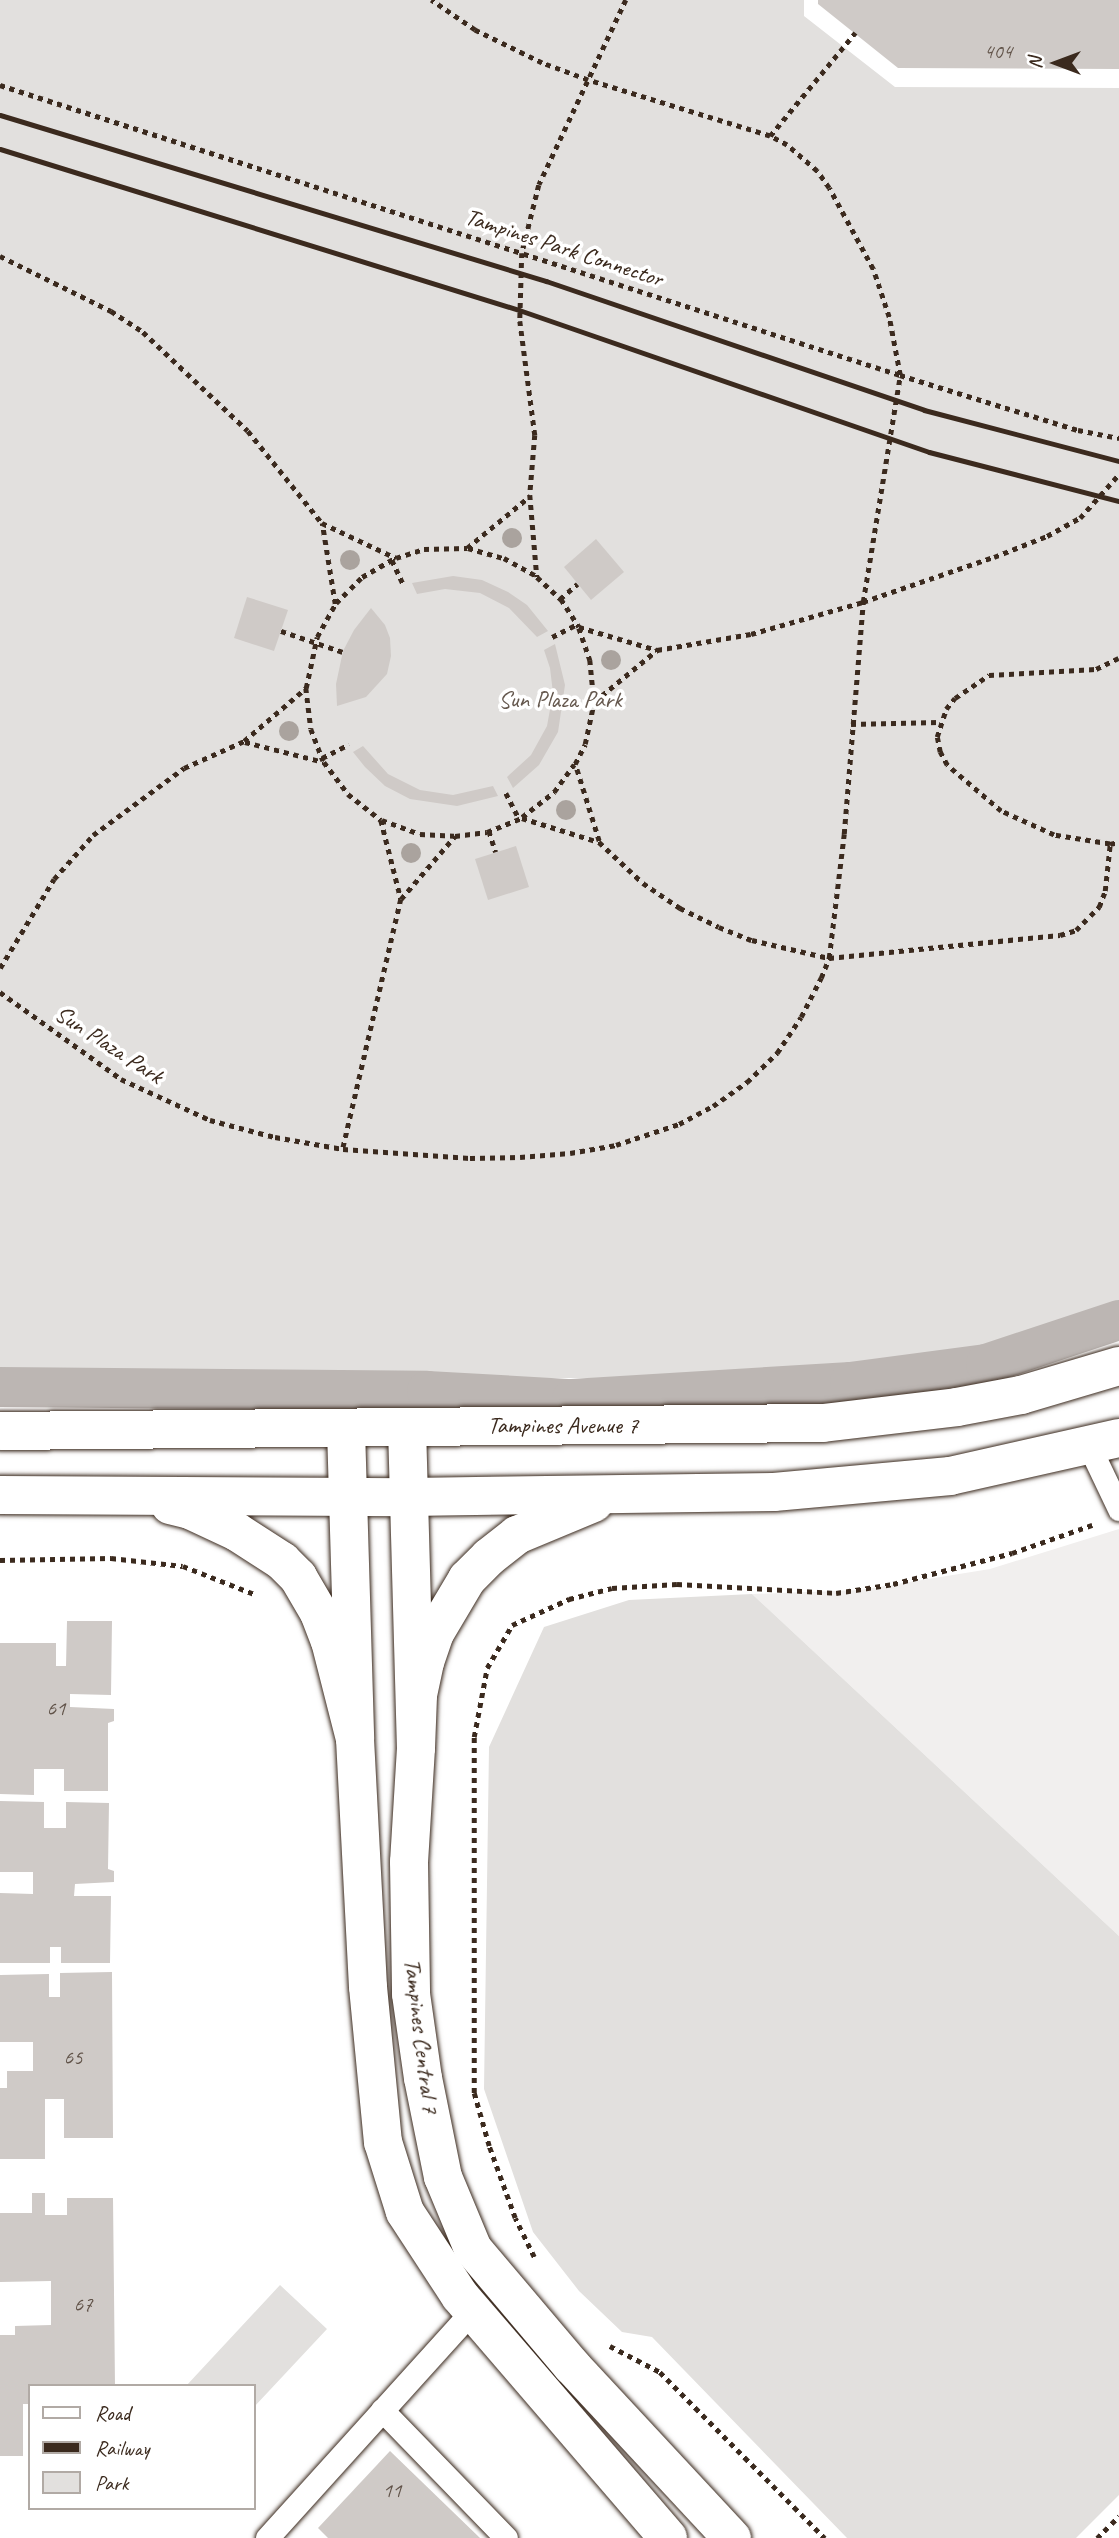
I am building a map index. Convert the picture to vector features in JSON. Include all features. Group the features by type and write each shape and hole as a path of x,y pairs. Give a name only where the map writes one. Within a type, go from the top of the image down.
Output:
{"main road":[{"name":"Tampines Avenue 7","path":"0,1431 835,1422 957,1407 1021,1395 1119,1366"},
{"name":"Tampines Central 7","path":"407,1427 416,1748 409,1862 411,1994 423,2078 443,2177 473,2249 572,2366 732,2538"},
{"name":"Tampines Central 7","path":"346,1429 355,1739 368,1987 383,2142 405,2212 472,2311 668,2538"},
{"path":"0,1495 408,1497 774,1492 936,1478 1104,1442"},
{"path":"416,1748 418,1695 425,1662 435,1633 467,1579 517,1535 550,1519 618,1494"},
{"path":"134,1496 190,1510 212,1520 282,1561 298,1577 319,1613 330,1641 355,1739"}],"lane":[{"path":"1104,1442 1119,1509"},
{"path":"267,2538 472,2311"},
{"path":"382,2410 506,2538"}],"path":[{"name":"Sun Plaza Park","path":"0,992 91,1060 151,1096 210,1121 342,1149 470,1158 520,1157 594,1150 671,1127 731,1094 777,1053 812,999 828,958 844,834 863,602 900,375 889,317 866,254 817,171 787,145 770,136 588,80 475,30 431,0"},
{"path":"537,577 530,495 535,450 520,321 522,253 539,185 626,0"},
{"path":"770,136 855,33"},
{"name":"Tampines Park Connector","path":"0,85 900,375 1078,430 1119,438"},
{"path":"0,256 111,312 163,349 248,431 322,523 394,559 404,586"},
{"path":"552,637 578,626 657,650 751,634 863,602 993,557 1058,530 1084,515 1119,474"},
{"path":"467,548 530,495"},
{"path":"322,523 335,604"},
{"path":"467,548 504,558 537,577 560,599 578,626 590,660 594,702 584,744 575,764 554,792 520,818 489,831 455,836 420,834 381,820 343,790 323,760 311,729 306,688 315,642 335,604 362,577 394,559 424,549 467,548"},
{"path":"560,599 578,584"},
{"path":"281,631 343,652"},
{"path":"594,702 657,650"},
{"path":"1119,658 1096,669 989,675 955,698 939,722 939,744 947,765 1001,811 1054,835 1110,844 1119,842"},
{"path":"0,968 54,879 93,835 184,768 244,741 306,688"},
{"path":"851,724 939,722"},
{"path":"244,741 323,760 349,744"},
{"path":"575,764 599,842"},
{"path":"506,793 520,818 599,842 643,883 680,908 752,940 828,958 1060,936 1076,930 1099,907 1105,891 1110,844"},
{"path":"381,820 401,899"},
{"path":"489,831 496,852"},
{"path":"342,1149 401,899 455,836"},
{"path":"539,2267 511,2206 474,2093 474,1737 487,1668 512,1625 569,1598 612,1588 677,1584 836,1593 893,1584 1012,1553 1095,1524"},
{"path":"0,1560 111,1558 183,1566 269,1601"},
{"path":"600,2336 609,2346 660,2372 825,2538"},
{"path":"1097,2538 1119,2516"}],"shaded area":[{"path":"1119,1529 1119,1936 752,1594 860,1590 990,1569"}],"green space":[{"name":"Sun Plaza Park","path":"0,0 804,0 804,16 895,87 1119,88 1119,1312 978,1354 865,1373 724,1378 0,1378"},
{"path":"752,1594 1119,1936 1119,2495 1076,2538 847,2538 652,2337 622,2332 579,2291 533,2232 484,2089 489,1747 544,1627 629,1600"},
{"path":"280,2285 327,2329 256,2405 256,2384 188,2384"}],"building":[{"path":"818,0 1119,0 1119,69 898,68 818,4"},
{"path":"596,539 624,572 591,600 564,567"},
{"path":"453,576 482,580 508,592 527,605 548,631 537,637 509,608 480,593 445,589 417,594 412,583"},
{"path":"247,597 288,610 274,651 234,638"},
{"path":"371,608 385,625 390,638 391,656 387,674 366,697 337,706 336,684 343,651 354,630"},
{"path":"555,644 565,685 558,732 539,765 513,788 507,777 531,755 547,726 553,693 550,668 544,650"},
{"path":"363,746 388,774 420,790 453,795 493,786 498,796 457,806 410,799 385,786 365,767 353,752"},
{"path":"516,846 529,887 488,900 475,859"},
{"path":"67,1621 112,1621 111,1695 70,1694 70,1707 114,1709 114,1721 108,1723 108,1791 64,1791 64,1769 34,1769 34,1795 0,1794 0,1643 56,1643 56,1666 66,1666"},
{"path":"0,1801 44,1802 44,1828 66,1828 66,1802 109,1803 108,1869 114,1871 114,1882 75,1884 74,1896 111,1896 110,1963 61,1963 61,1947 50,1947 50,1963 0,1963 0,1893 33,1894 33,1872 0,1872"},
{"path":"112,1972 113,2138 64,2138 64,2099 45,2099 45,2159 0,2159 0,2088 7,2088 7,2071 33,2071 33,2042 0,2042 0,1975 49,1974 49,1997 60,1997 60,1973"},
{"path":"32,2193 45,2193 45,2215 67,2215 67,2198 113,2198 115,2384 28,2384 28,2404 23,2404 23,2456 0,2456 0,2335 15,2335 15,2326 51,2325 51,2281 0,2282 0,2213 32,2213"},
{"path":"390,2451 480,2538 328,2538 318,2528"}],"waterway":[{"path":"0,1387 427,1391 572,1399 850,1382 986,1364 1119,1320"}],"railway":[{"path":"0,115 546,281 924,410 1119,461"},
{"path":"0,149 519,310 929,452 1119,501"}]}
